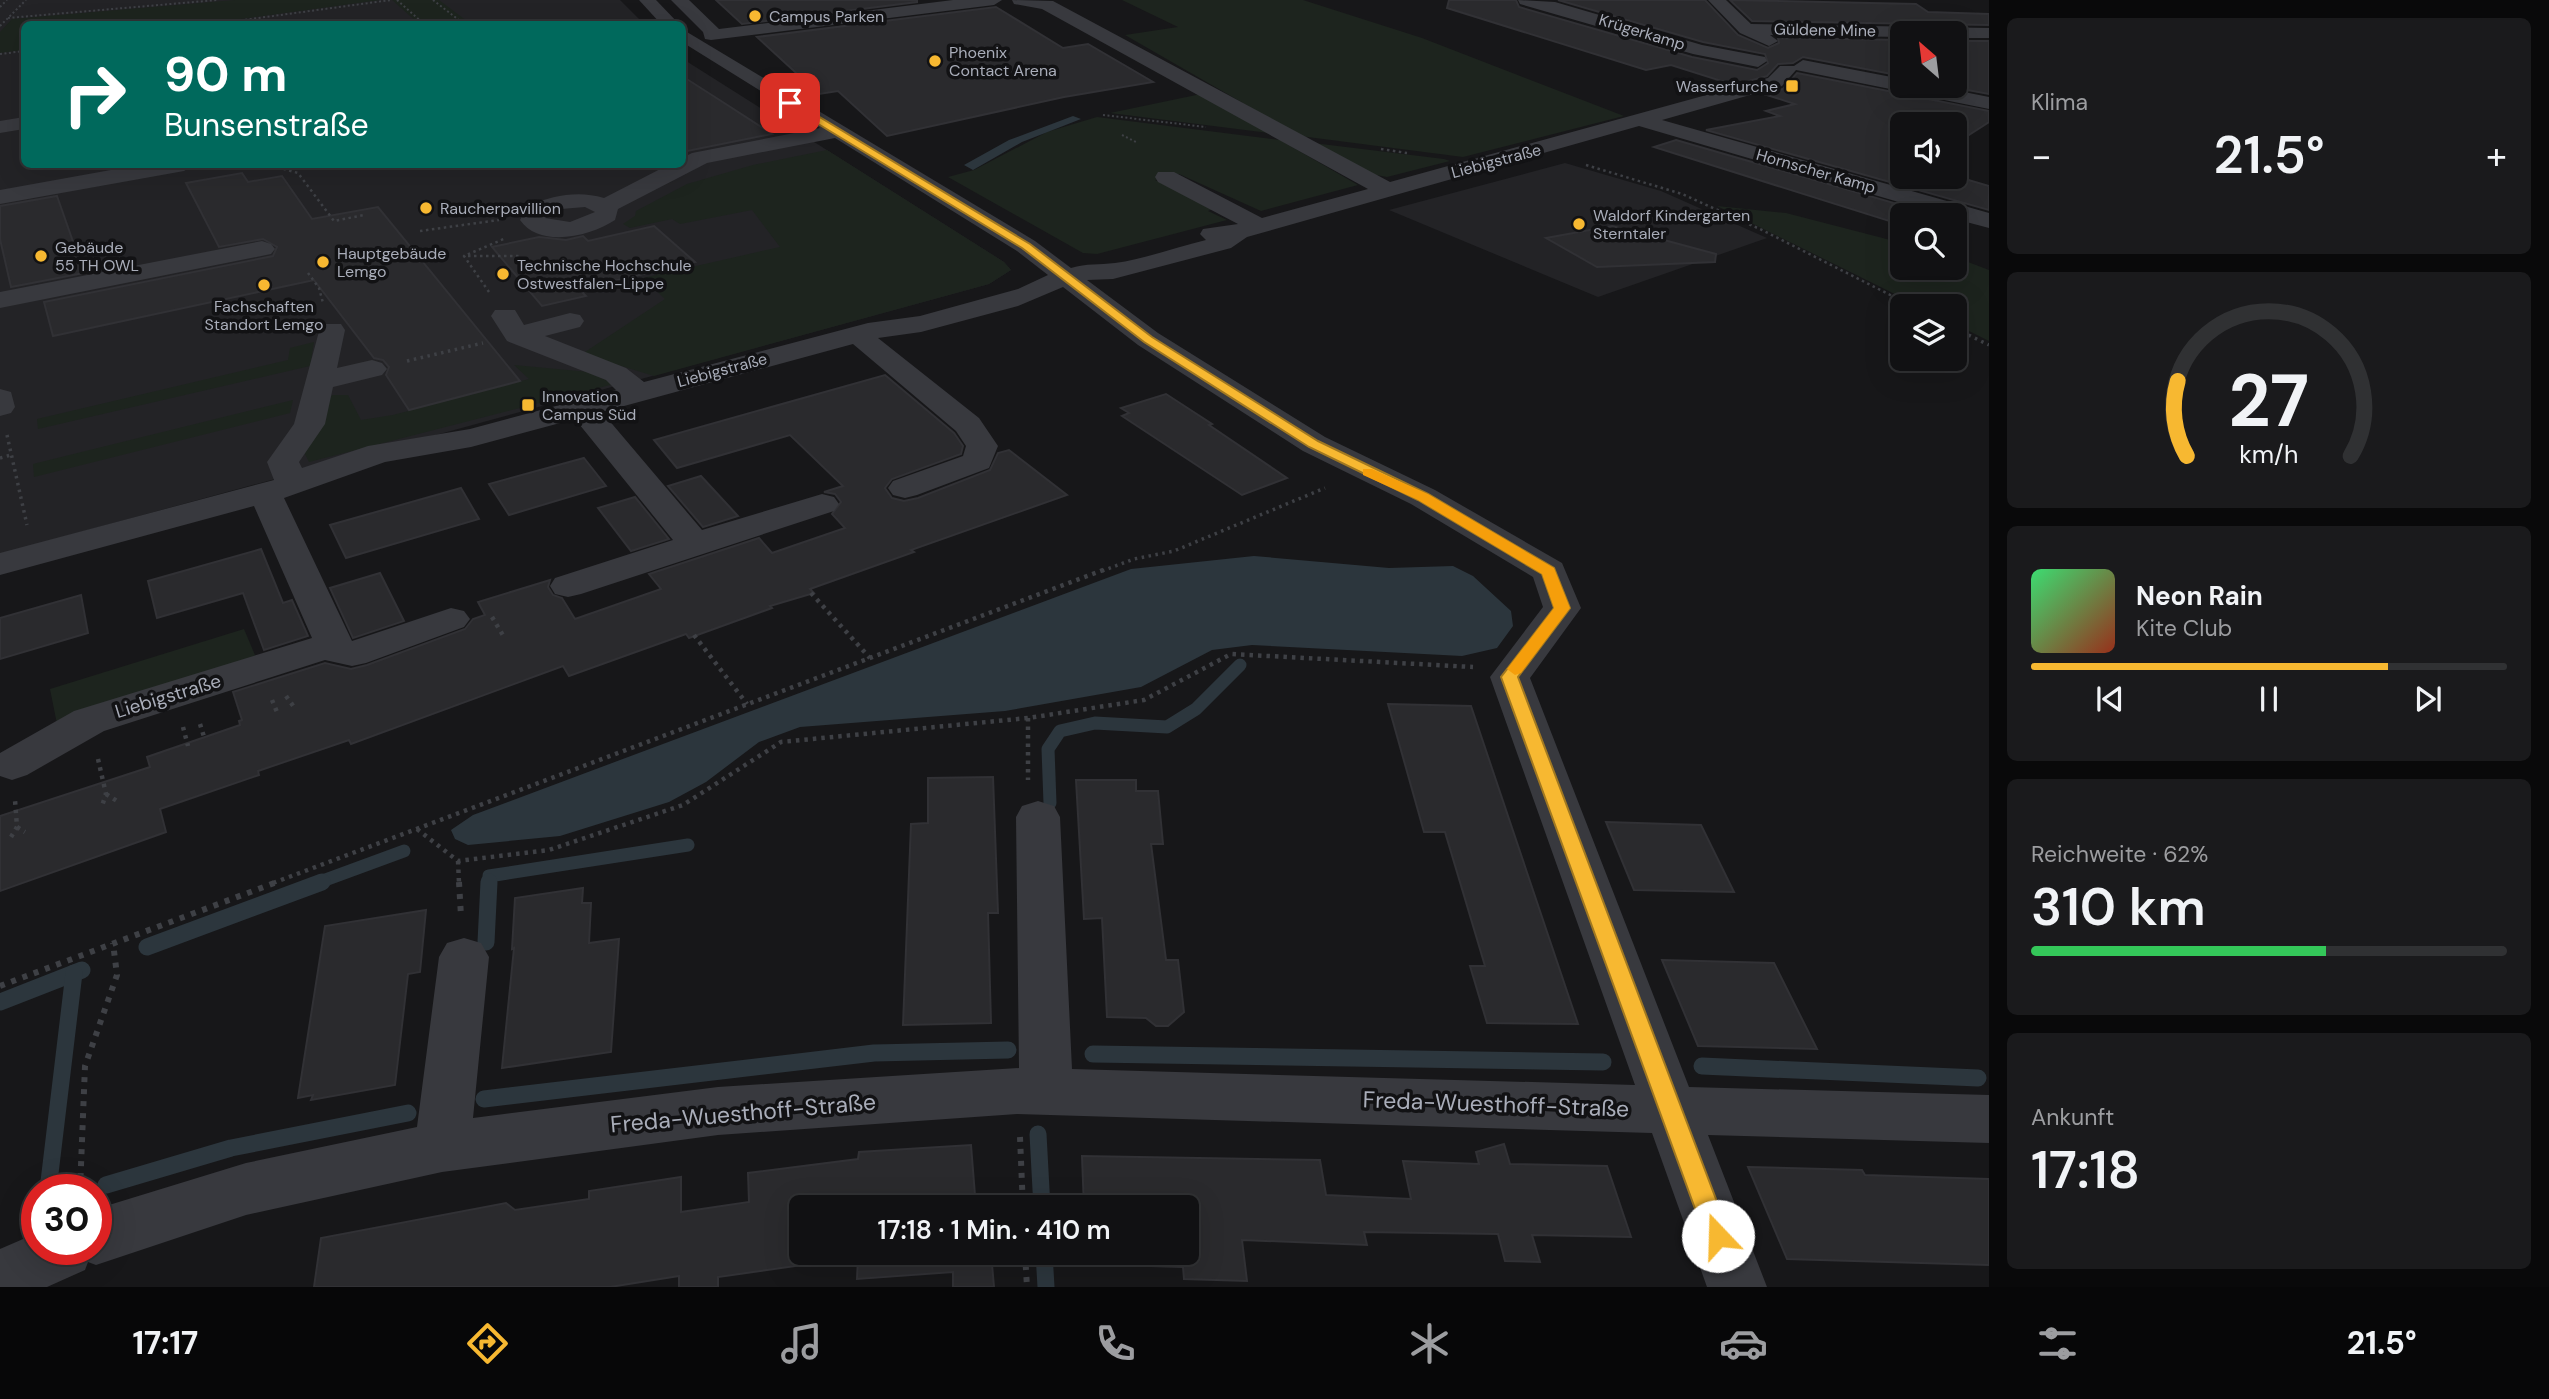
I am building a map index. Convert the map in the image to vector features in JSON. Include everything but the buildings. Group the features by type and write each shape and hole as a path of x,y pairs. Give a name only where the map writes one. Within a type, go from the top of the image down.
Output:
{"street":[{"path":"647,0 667,21"},
{"path":"679,0 712,32 711,35 845,10 919,9 994,0"},
{"path":"845,10 869,0"},
{"path":"881,0 919,9"},
{"path":"1020,0 1047,5 1079,1"},
{"name":"Krügerkamp","path":"1526,0 1558,6 1723,56 1890,79"},
{"path":"1716,0 1753,33 1756,42 1779,64"},
{"path":"1047,5 1387,190"},
{"name":"Güldene Mine","path":"1753,33 1890,33"},
{"name":"Güldene Mine","path":"1967,33 1989,33"},
{"path":"688,43 1026,246 1148,339 1314,444 1423,497 1549,571 1562,608 1510,677 1737,1287"},
{"name":"Liebigstraße","path":"0,564 279,489 339,483 410,463 471,438 583,407 864,333 921,324 1027,295 1068,277 1113,271 1222,243 1249,229 1775,82 1779,64"},
{"path":"1965,98 1989,103"},
{"name":"Hornscher Kamp","path":"1643,121 1989,221"},
{"path":"0,127 21,124"},
{"path":"686,162 838,131"},
{"path":"0,197 162,168"},
{"path":"533,220 545,205 573,200 606,206 651,171"},
{"path":"1166,177 1249,229"},
{"path":"0,300 262,249"},
{"path":"511,326 570,321"},
{"path":"511,326 616,374 638,393"},
{"path":"331,330 309,424 283,463 279,489 332,645"},
{"path":"864,333 870,346 968,425 982,446 978,461 905,488"},
{"path":"319,381 372,369"},
{"path":"583,407 595,427 695,544"},
{"path":"568,586 822,504"},
{"name":"Liebigstraße","path":"12,765 89,721 332,645 337,652 352,653 451,619"},
{"path":"1032,1091 1038,817"},
{"path":"442,1147 464,957"},
{"name":"Freda-Wuesthoff-Straße","path":"112,1232 246,1189 442,1147 718,1111 1032,1091 1989,1119"},
{"path":"0,1278 30,1265"}],"path":[{"path":"0,7 7,0"},
{"path":"0,26 26,0"},
{"path":"8,18 217,0"},
{"path":"236,21 391,0"},
{"path":"397,0 421,21"},
{"path":"433,0 460,21"},
{"path":"0,54 21,51"},
{"path":"1122,135 1136,142"},
{"path":"1539,149 1682,194 1762,230 1890,295"},
{"path":"280,168 298,173 334,221 364,215"},
{"path":"420,231 533,220"},
{"path":"464,256 533,220"},
{"path":"464,256 520,256"},
{"path":"372,369 511,326 464,256"},
{"path":"1967,334 1989,345"},
{"path":"1,404 27,527"},
{"path":"0,458 11,455"},
{"path":"0,986 1134,559 1174,551 1366,471"},
{"path":"811,593 870,658"},
{"path":"488,611 504,637"},
{"path":"694,635 747,704"},
{"path":"417,828 458,861 550,850 683,805 781,742 1028,718 1144,700 1231,654 1470,667 1510,677"},
{"path":"1028,718 1028,804 1038,817"},
{"path":"106,794 117,801"},
{"path":"17,827 25,832"},
{"path":"458,861 464,957"},
{"path":"81,1174 85,1066 117,975 113,943"},
{"path":"1024,1195 1032,1091"},
{"path":"1026,1265 1027,1287"}],"shaded area":[{"name":"Technische Hochschule Ostwestfalen-Lippe","path":"0,0 620,0 641,21 21,21 21,168 686,168 686,61 1004,262 1011,270 989,284 0,554"},
{"path":"235,0 380,0 227,21 21,21 21,50 0,53 0,32 12,19"},
{"path":"392,0 439,0 467,21 416,21"},
{"path":"1122,0 1303,0 1422,38 1624,116 1463,157 1300,136 1125,35 1178,27"},
{"path":"1201,94 1269,133 1110,113"},
{"path":"1073,116 1081,119 1022,142 973,170 964,165 1009,140"},
{"path":"1097,117 1280,140 1358,185 1261,211 1179,174 1155,180 1213,209 1208,211 1227,220 1097,254 1083,253 948,177 974,170 1047,132"},
{"path":"1313,143 1450,161 1387,177 1371,174"},
{"path":"827,150 1004,262 1011,270 989,284 654,376 582,354 665,299 643,278 780,247 752,210 680,224 672,219 630,228 623,224 635,216 636,211 687,184 753,165"},
{"name":"Waldorf Kindergarten Sterntaler","path":"1565,163 1661,191 1767,238 1598,297 1389,210"},
{"path":"1717,206 1786,213 1890,240 1890,280 1967,280 1967,262 1989,270 1989,341 1967,330 1967,294 1895,294"},
{"path":"314,342 310,366 38,429 37,419 288,360 290,348"},
{"path":"514,365 589,372 614,384 309,462 301,446 332,395 348,395 361,420 393,415 529,379"},
{"path":"293,400 290,413 34,477 33,464"},
{"path":"1254,556 1389,568 1453,566 1473,576 1511,611 1513,626 1497,648 1462,656 1252,645 1212,650 1141,687 1005,711 800,727 759,742 706,782 669,802 560,836 468,845 455,839 451,830 473,815 1131,569"},
{"path":"244,629 257,660 57,724 50,689"}],"waterway":[{"path":"1050,803 1048,749 1060,731 1095,723 1167,727 1196,709 1240,665"},
{"path":"489,882 489,876 688,845"},
{"path":"317,883 404,851"},
{"path":"147,947 322,882"},
{"path":"486,942 489,882"},
{"path":"74,973 82,970"},
{"path":"0,1002 74,973"},
{"path":"50,1174 74,973"},
{"path":"484,1099 874,1053 1008,1050"},
{"path":"1093,1054 1603,1062"},
{"path":"1702,1066 1978,1078"},
{"path":"112,1183 231,1148 408,1113"},
{"path":"1038,1134 1041,1195"},
{"path":"1045,1265 1046,1287"}],"slow traffic":[{"path":"1368,472 1423,497 1549,571 1562,608 1515,669"}],"place":[{"name":"Campus Parken","path":"755,16"},
{"name":"Phoenix Contact Arena","path":"935,61"},
{"name":"Wasserfurche","path":"1792,86"},
{"name":"Raucherpavillion","path":"426,208"},
{"name":"Waldorf Kindergarten Sterntaler","path":"1579,224"},
{"name":"Gebäude 55 TH OWL","path":"41,256"},
{"name":"Hauptgebäude Lemgo","path":"323,262"},
{"name":"Technische Hochschule Ostwestfalen-Lippe","path":"503,274"},
{"name":"Fachschaften Standort Lemgo","path":"264,285"},
{"name":"Innovation Campus Süd","path":"528,405"}],"route":[{"path":"790,103 1046,259 1078,288 1148,339 1314,444 1423,497 1549,571 1562,608 1510,677 1718,1236"}]}
